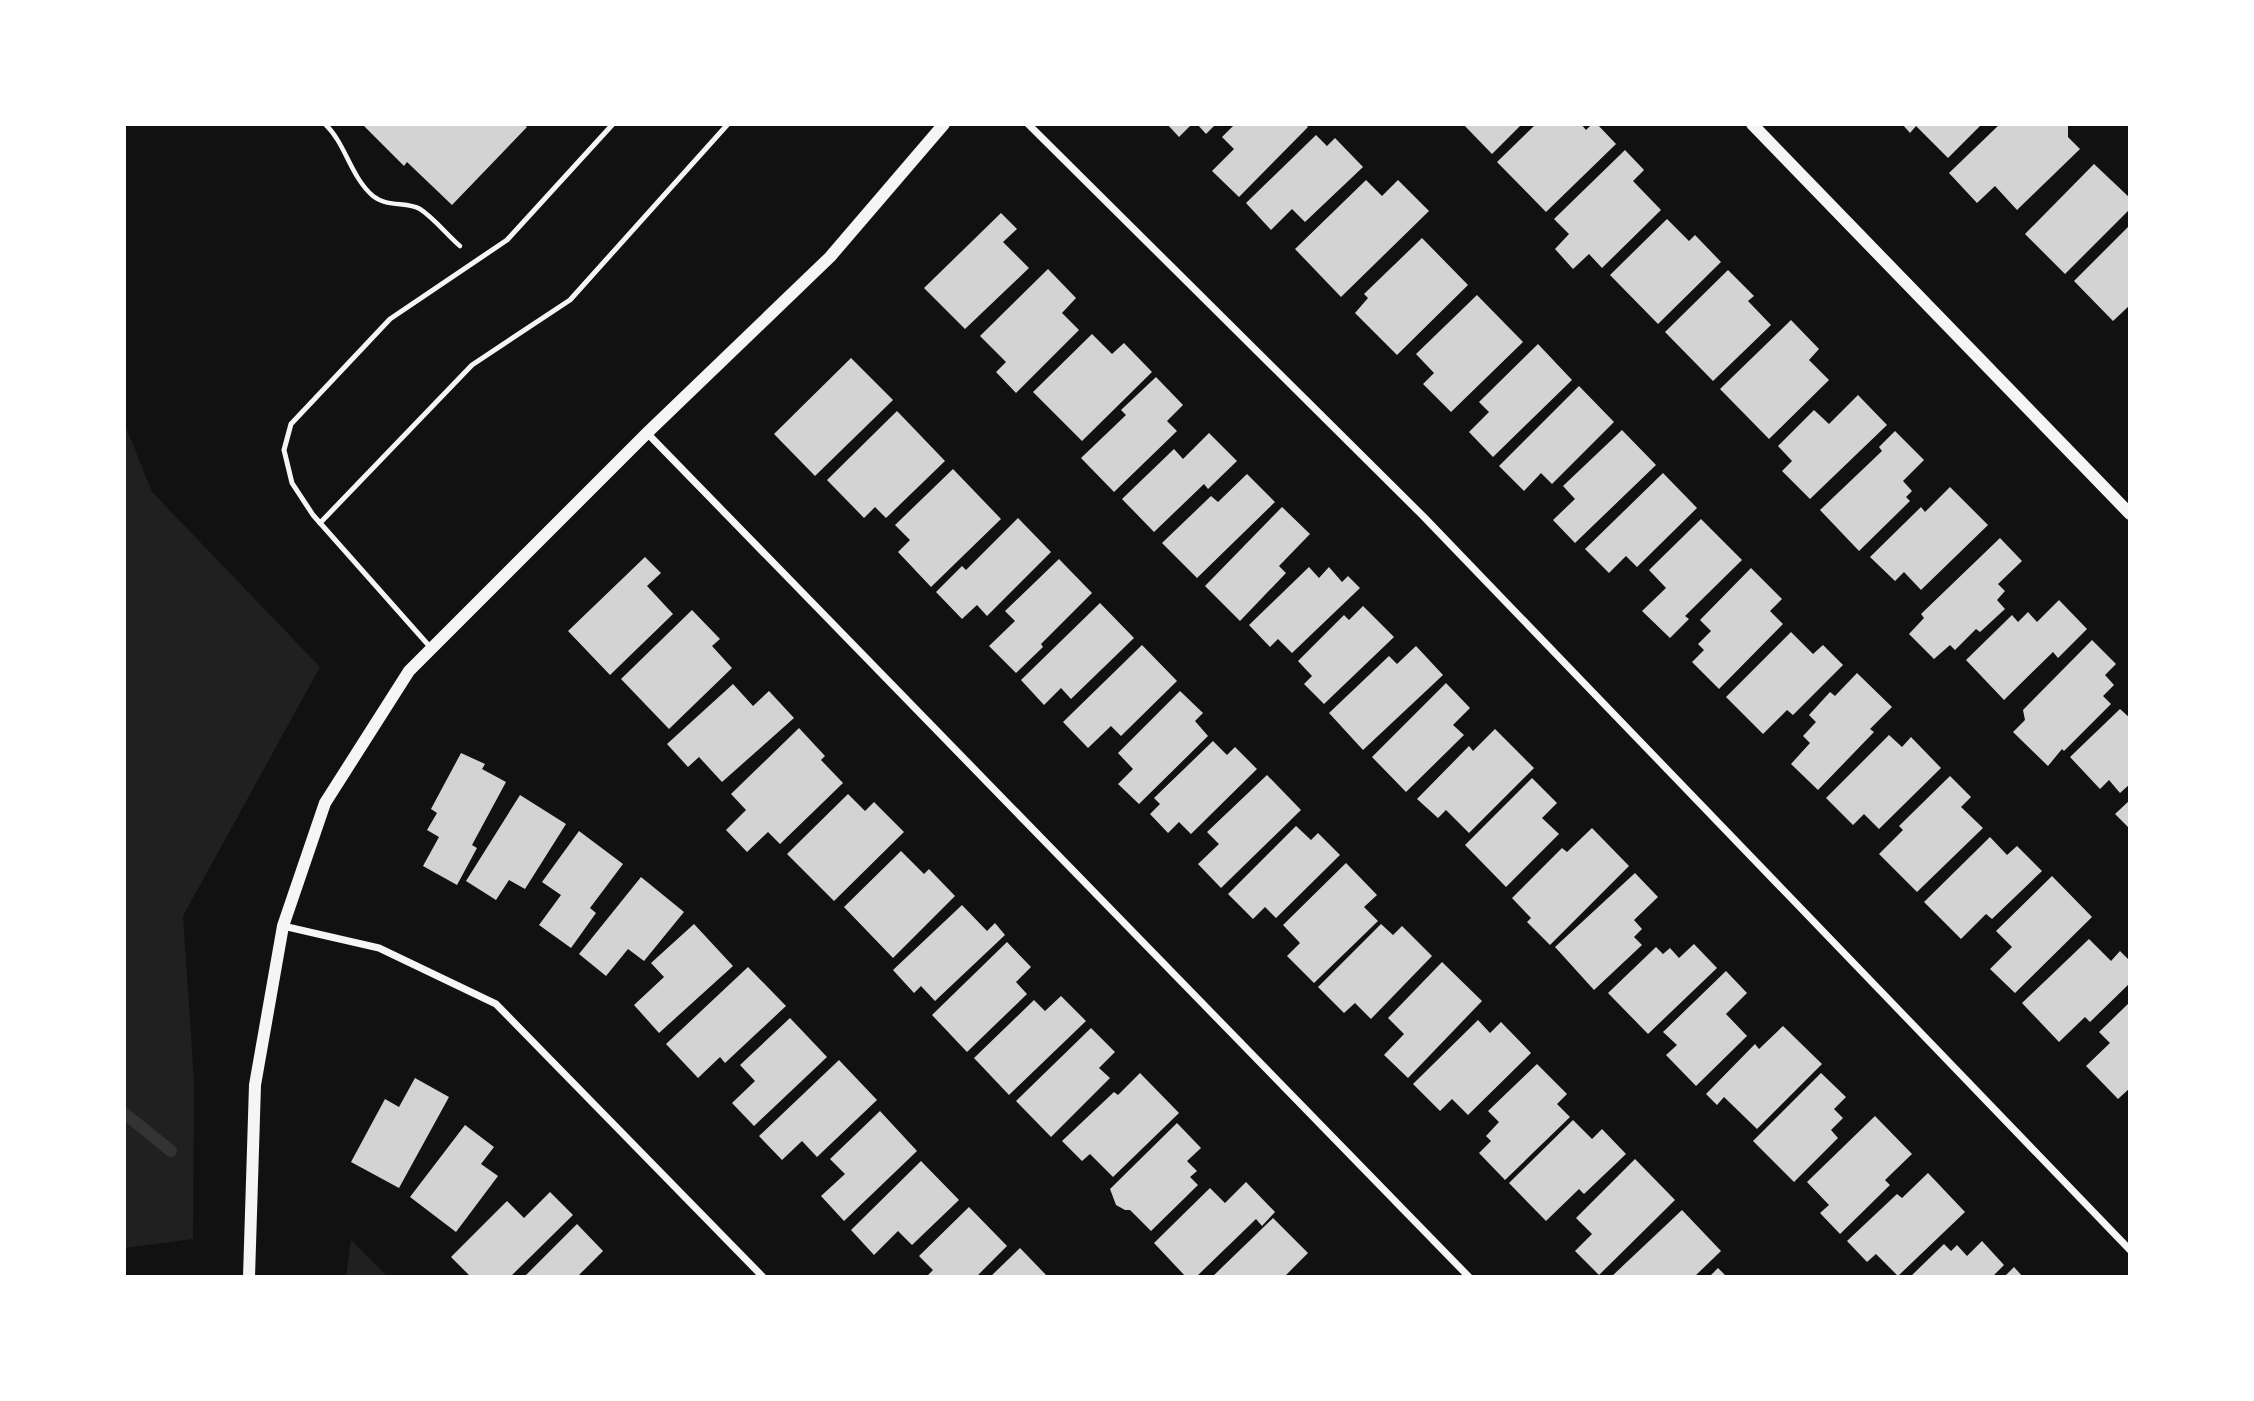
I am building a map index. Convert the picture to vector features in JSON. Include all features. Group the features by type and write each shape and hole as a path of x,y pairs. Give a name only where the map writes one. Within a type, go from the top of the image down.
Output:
{"street":[{"path":"249,1277 255,1085 283,926 325,803 409,671 646,433 830,257 944,124"},
{"path":"1028,124 1423,516 2130,1250"},
{"path":"1752,124 2130,514"},
{"path":"646,433 1469,1277"},
{"path":"283,926 379,948 496,1004 763,1277"}],"lane":[{"path":"431,648 320,523 292,483 284,450 291,424 390,319 507,240 613,124"},
{"path":"320,523 472,365 570,300 728,124"}],"path":[{"path":"325,124 335,134 357,179 376,198 393,205 418,207 476,261"}],"shaded area":[{"path":"124,422 152,492 320,667 183,916 194,1081 193,1239 124,1248"},
{"path":"351,1240 388,1277 346,1277"}],"building":[{"path":"362,124 524,124 527,127 452,205 407,162 404,166"},
{"path":"1167,124 1192,124 1179,137"},
{"path":"1197,124 1216,124 1206,134"},
{"path":"1235,124 1305,124 1308,127 1239,197 1212,171 1234,149 1222,137"},
{"path":"1463,124 1522,124 1492,154"},
{"path":"1536,124 1581,124 1586,130 1592,124 1597,124 1616,144 1546,212 1497,162"},
{"path":"1902,124 1982,124 1948,158 1916,126 1910,133"},
{"path":"2000,124 2068,124 2068,137 2080,149 2017,210 1995,186 1977,203 1949,173"},
{"path":"1316,135 1327,146 1335,138 1363,167 1305,222 1292,209 1271,230 1246,203"},
{"path":"1625,150 1644,170 1633,181 1661,210 1602,268 1589,254 1573,269 1555,249 1569,234 1554,219"},
{"path":"2094,164 2130,198 2130,209 2065,274 2025,234"},
{"path":"1366,180 1382,196 1398,180 1429,211 1341,297 1295,249"},
{"path":"1001,213 1017,229 1003,242 1029,268 965,329 924,288"},
{"path":"1667,219 1689,241 1695,235 1721,262 1658,324 1610,275"},
{"path":"2130,225 2130,305 2113,321 2074,281"},
{"path":"1422,238 1468,285 1397,355 1355,313 1368,298 1364,294"},
{"path":"1048,269 1076,298 1062,313 1079,330 1016,393 996,372 1006,362 980,336"},
{"path":"1728,270 1754,296 1748,301 1771,325 1713,381 1665,332"},
{"path":"1477,295 1523,342 1451,412 1423,384 1434,373 1416,354"},
{"path":"1791,320 1819,349 1809,360 1829,380 1769,439 1720,389"},
{"path":"1092,334 1112,354 1124,343 1152,372 1082,441 1033,392"},
{"path":"1538,344 1572,380 1493,457 1469,432 1489,412 1479,402"},
{"path":"851,358 893,400 815,476 774,434"},
{"path":"1156,377 1183,405 1167,421 1177,431 1114,492 1081,458 1126,415 1121,410"},
{"path":"1579,386 1614,422 1552,484 1541,473 1524,491 1499,466"},
{"path":"1858,395 1887,425 1810,499 1782,471 1792,461 1778,446 1814,410 1829,424"},
{"path":"897,411 945,461 886,518 875,507 864,518 827,480"},
{"path":"1622,430 1656,465 1575,543 1553,520 1575,499 1563,486"},
{"path":"1895,431 1924,460 1903,481 1912,491 1906,497 1910,501 1859,551 1820,510 1882,451 1879,447"},
{"path":"1209,433 1237,461 1208,489 1204,484 1154,532 1122,499 1174,449 1183,459"},
{"path":"953,469 1001,519 931,587 898,552 910,540 895,525"},
{"path":"1663,473 1697,508 1637,567 1626,556 1609,573 1585,549"},
{"path":"1247,474 1275,502 1197,578 1162,543 1211,496 1218,502"},
{"path":"1950,487 1988,525 1921,590 1904,572 1895,581 1870,557 1921,507 1925,512"},
{"path":"1282,507 1310,534 1279,566 1286,573 1240,621 1205,586"},
{"path":"1018,518 1051,552 987,616 977,605 962,619 936,592 962,566 966,570"},
{"path":"1701,519 1742,560 1685,616 1689,619 1670,638 1642,611 1666,588 1649,570"},
{"path":"2000,538 2022,561 1998,584 2005,591 1997,600 2005,609 1980,632 1976,629 1955,650 1950,645 1934,659 1909,634 1924,618 1921,614"},
{"path":"645,557 661,573 647,586 673,614 610,675 568,631"},
{"path":"1059,559 1092,593 1016,673 989,646 1015,621 1005,611"},
{"path":"1309,567 1319,578 1329,567 1342,582 1348,576 1360,588 1292,653 1278,639 1270,647 1249,625"},
{"path":"1751,568 1782,599 1770,611 1783,624 1719,689 1692,662 1704,650 1698,644 1711,631 1700,620"},
{"path":"2059,600 2087,629 2058,658 2053,652 2004,700 1966,660 2012,615 2018,622 2028,612 2037,622"},
{"path":"1100,603 1134,638 1071,699 1061,688 1044,705 1021,680"},
{"path":"1363,606 1394,637 1324,704 1304,684 1312,676 1298,661 1344,615 1349,620"},
{"path":"692,610 720,639 712,646 732,668 669,729 621,679"},
{"path":"1791,632 1813,654 1823,645 1843,665 1793,715 1787,710 1763,734 1726,697"},
{"path":"2092,640 2116,664 2105,675 2114,685 2103,696 2111,704 2064,751 2062,749 2048,766 2013,732 2025,720 2023,710"},
{"path":"1142,645 1177,681 1121,736 1111,726 1088,748 1063,722"},
{"path":"1416,646 1443,675 1363,750 1329,713 1389,656 1397,664"},
{"path":"1857,673 1892,707 1870,729 1874,732 1818,790 1791,764 1810,743 1803,736 1816,722 1809,715 1830,692 1835,696"},
{"path":"1446,683 1470,708 1453,725 1464,735 1406,792 1372,757"},
{"path":"733,684 753,706 769,691 794,718 722,782 699,757 688,767 667,744"},
{"path":"1180,691 1203,713 1195,721 1208,736 1139,804 1118,784 1133,769 1118,753"},
{"path":"2120,709 2130,718 2130,784 2120,793 2109,780 2100,789 2070,757"},
{"path":"799,728 825,756 821,760 843,783 780,844 768,832 747,852 726,830 746,810 731,794"},
{"path":"1495,729 1534,768 1469,833 1446,810 1438,818 1417,799 1469,746 1473,751"},
{"path":"1889,735 1902,747 1911,737 1941,768 1879,829 1864,814 1853,825 1826,798"},
{"path":"1213,741 1227,755 1235,747 1257,769 1191,834 1179,822 1168,833 1150,814 1160,804 1154,798"},
{"path":"461,753 485,764 482,769 506,782 472,845 477,848 457,885 423,866 439,837 427,830 437,813 431,809"},
{"path":"1267,775 1301,810 1221,888 1198,864 1219,844 1207,832"},
{"path":"1950,776 1971,797 1961,807 1983,828 1917,892 1879,854 1903,830 1899,826"},
{"path":"1532,778 1557,803 1542,818 1559,834 1506,887 1465,845"},
{"path":"848,794 865,811 874,802 904,832 834,901 787,854"},
{"path":"520,795 566,824 525,889 509,880 496,900 466,881"},
{"path":"2130,800 2130,829 2115,814"},
{"path":"1296,826 1311,840 1318,833 1340,855 1276,918 1265,907 1253,919 1228,894"},
{"path":"1592,828 1629,866 1550,945 1527,922 1531,918 1512,898 1562,848 1567,852"},
{"path":"579,831 623,864 590,908 596,913 571,948 539,925 561,895 542,882"},
{"path":"1990,837 2007,855 2017,846 2042,871 1992,919 1986,914 1961,939 1924,902"},
{"path":"901,851 924,874 929,869 955,896 893,958 844,907"},
{"path":"1346,863 1377,895 1364,907 1378,921 1314,983 1287,956 1300,943 1283,925"},
{"path":"1635,873 1658,897 1634,920 1642,929 1634,937 1642,945 1594,990 1555,947"},
{"path":"2052,876 2092,917 2015,993 1990,969 2012,947 1996,931"},
{"path":"641,877 684,912 644,961 628,949 606,976 579,954"},
{"path":"962,905 987,931 995,923 1005,935 935,1001 921,986 914,993 893,970"},
{"path":"694,924 733,966 659,1033 634,1005 664,977 651,963"},
{"path":"1381,924 1393,935 1402,926 1432,956 1371,1019 1355,1003 1344,1013 1318,987"},
{"path":"2089,939 2111,961 2120,951 2130,961 2130,983 2090,1022 2085,1017 2059,1042 2022,1003"},
{"path":"1007,942 1031,967 1016,982 1027,994 967,1052 932,1015"},
{"path":"1694,944 1717,968 1648,1034 1608,993 1656,947 1663,954 1670,948 1679,958"},
{"path":"1442,962 1482,1001 1408,1078 1384,1055 1404,1034 1388,1018"},
{"path":"748,967 786,1006 725,1063 720,1057 698,1078 666,1044"},
{"path":"1726,971 1747,993 1726,1014 1747,1036 1696,1086 1666,1055 1677,1045 1663,1032"},
{"path":"1061,996 1086,1021 1009,1095 974,1058 1034,1000 1045,1011"},
{"path":"2130,1002 2130,1088 2118,1099 2086,1066 2110,1043 2099,1032"},
{"path":"790,1018 827,1057 754,1126 732,1103 755,1081 740,1065"},
{"path":"1478,1020 1490,1033 1501,1022 1531,1053 1468,1115 1452,1099 1440,1111 1413,1084"},
{"path":"1783,1026 1822,1064 1757,1129 1724,1097 1717,1105 1706,1094 1755,1044 1759,1049"},
{"path":"1091,1028 1115,1052 1099,1068 1110,1078 1051,1137 1016,1101"},
{"path":"839,1060 877,1100 817,1157 802,1141 782,1160 759,1136"},
{"path":"1537,1064 1567,1094 1557,1104 1570,1117 1505,1180 1479,1153 1491,1141 1486,1136 1499,1122 1488,1111"},
{"path":"1140,1073 1179,1113 1113,1177 1090,1154 1082,1161 1062,1141 1114,1092 1118,1095"},
{"path":"1821,1073 1846,1097 1834,1109 1843,1118 1831,1130 1838,1138 1794,1182 1753,1141"},
{"path":"415,1078 449,1097 399,1188 351,1162 385,1099 399,1107"},
{"path":"880,1111 917,1151 844,1221 821,1196 845,1174 830,1159"},
{"path":"1875,1116 1912,1154 1885,1180 1890,1185 1840,1234 1820,1213 1829,1205 1807,1182"},
{"path":"1573,1120 1592,1139 1602,1129 1626,1154 1584,1194 1579,1189 1546,1221 1509,1183"},
{"path":"1177,1123 1201,1148 1187,1161 1197,1171 1190,1177 1198,1185 1151,1231 1130,1210 1116,1205 1110,1189"},
{"path":"465,1125 494,1147 481,1164 498,1176 456,1232 410,1197"},
{"path":"1635,1159 1675,1200 1599,1275 1575,1251 1592,1234 1576,1218"},
{"path":"921,1161 959,1200 912,1245 898,1231 874,1255 851,1230"},
{"path":"1928,1173 1965,1212 1898,1276 1876,1254 1867,1262 1847,1241 1897,1194 1902,1198"},
{"path":"1246,1182 1275,1212 1262,1226 1256,1219 1196,1277 1186,1277 1154,1243 1210,1188 1225,1203"},
{"path":"550,1192 573,1215 510,1277 471,1277 451,1257 507,1201 524,1218"},
{"path":"969,1207 1007,1246 976,1277 926,1277 933,1270 919,1256"},
{"path":"1682,1210 1721,1251 1694,1277 1611,1277"},
{"path":"1273,1218 1308,1253 1286,1275 1288,1277 1212,1277"},
{"path":"577,1224 603,1251 577,1277 524,1277"},
{"path":"1982,1241 2004,1265 1992,1277 1910,1277 1944,1244 1951,1251 1957,1245 1967,1256"},
{"path":"1020,1248 1048,1277 990,1277"},
{"path":"2014,1267 2023,1277 2004,1277"},
{"path":"1718,1268 1727,1277 1709,1277"}],"waterway":[{"path":"124,1113 171,1151"}]}
